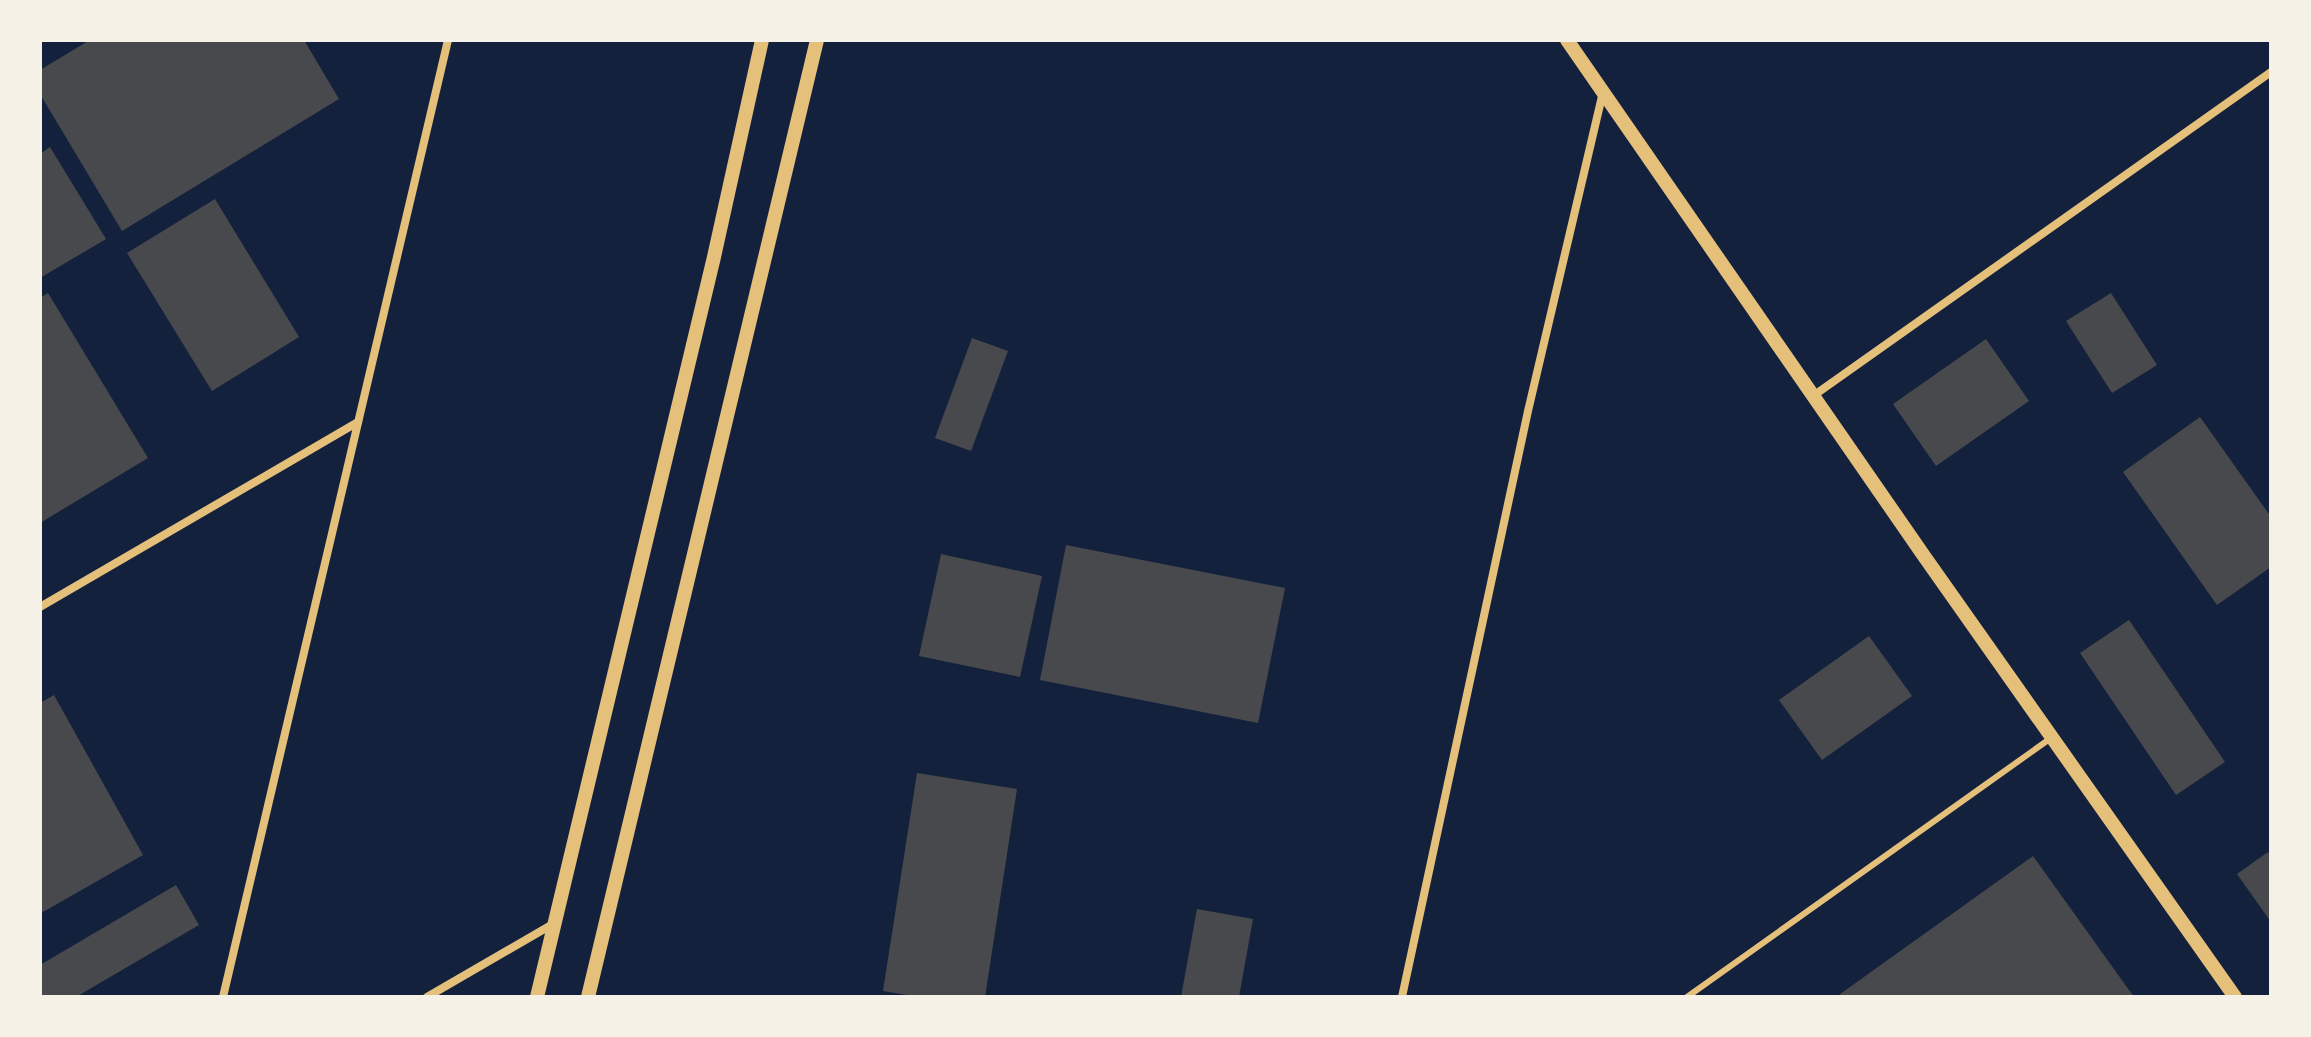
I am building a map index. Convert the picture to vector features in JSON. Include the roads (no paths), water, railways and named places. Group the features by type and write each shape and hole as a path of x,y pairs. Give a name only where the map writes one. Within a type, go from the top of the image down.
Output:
{"street":[{"path":"223,997 448,40"},
{"path":"537,997 714,257 762,40"},
{"path":"588,997 817,40"},
{"path":"1567,40 2051,738 2235,997"},
{"path":"1813,396 2271,72"},
{"path":"1402,997 1528,411 1604,91"},
{"path":"40,607 358,422"},
{"path":"427,997 554,923"}],"lane":[{"path":"1687,997 2051,738"}]}
